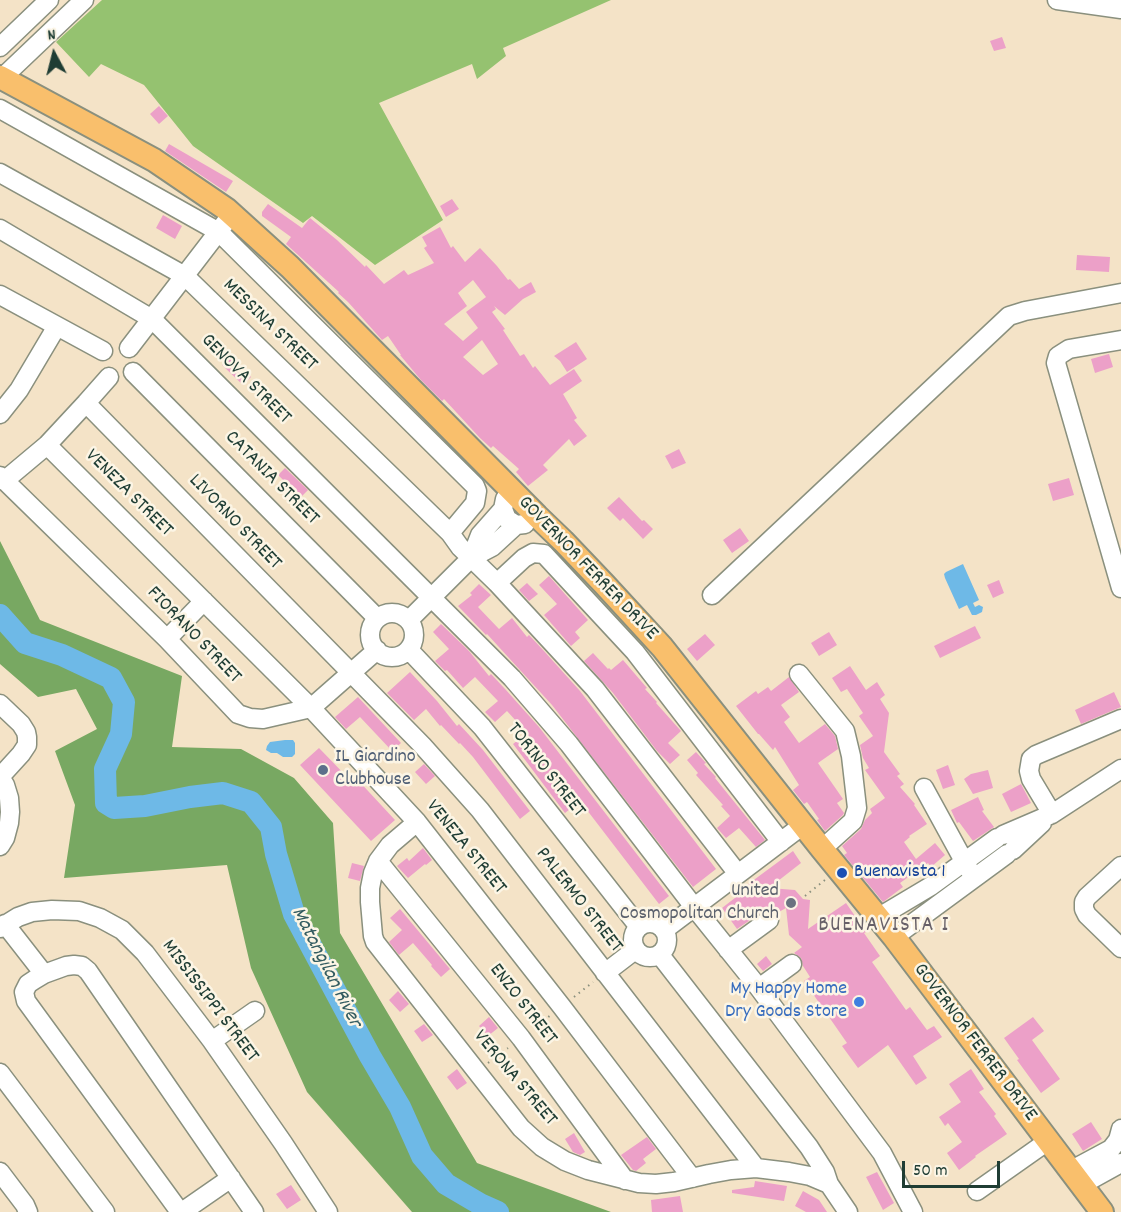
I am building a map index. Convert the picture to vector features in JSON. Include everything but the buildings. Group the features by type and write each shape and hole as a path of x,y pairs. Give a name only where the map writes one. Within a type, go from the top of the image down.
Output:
{"main road":[{"name":"GOVERNOR FERRER DRIVE","path":"1,78 154,160 226,223 290,267 508,500 537,516 563,541 662,647 822,849 879,917 1102,1212"}],"street":[{"path":"0,47 49,0"},
{"path":"1,78 84,0"},
{"path":"1057,0 1121,9"},
{"path":"0,109 226,223 475,486 477,491 475,503 450,533"},
{"name":"MESSINA STREET","path":"0,173 185,276 450,533 596,689 738,874"},
{"path":"129,348 226,223"},
{"name":"GENOVA STREET","path":"0,229 152,319 512,678 569,744 694,908 759,988 882,1153 914,1212"},
{"path":"712,595 1009,316 1121,293"},
{"path":"3,302 57,326 103,351"},
{"path":"0,414 19,390 57,326"},
{"path":"118,344 129,348 136,362 132,372 122,379 108,377 100,362 103,351 107,347 118,344"},
{"path":"1119,346 1069,349 1058,356 1056,363 1121,588"},
{"name":"CATANIA STREET","path":"132,372 377,618"},
{"path":"2,479 46,445 86,404 108,377"},
{"name":"LIVORNO STREET","path":"86,404 351,673"},
{"name":"VENEZA STREET","path":"46,445 311,708 417,822 692,1178"},
{"name":"FIORANO STREET","path":"2,479 167,639 238,714 250,718 263,718 311,708 377,650"},
{"path":"508,500 507,519 516,525"},
{"path":"471,558 480,535 508,500"},
{"path":"409,620 471,558 492,547 516,525 528,524 537,516"},
{"path":"497,583 524,558 533,553 544,554 634,652 781,842"},
{"path":"167,639 204,602"},
{"path":"393,612 402,614 409,620 415,635 409,650 393,657 377,650 370,634 377,618 393,612"},
{"name":"TORINO STREET","path":"409,650 482,727 639,927"},
{"name":"PALERMO STREET","path":"351,673 422,745 480,810 756,1168"},
{"path":"799,674 845,731 852,756 857,808 853,821 822,849"},
{"path":"0,704 21,724 27,737 27,745 21,754 0,777 9,798 10,812 5,838 0,846"},
{"path":"1052,814 1031,779 1029,771 1031,759 1121,719"},
{"path":"879,917 931,886 1010,852 1052,814 1121,769"},
{"path":"924,788 970,870"},
{"path":"894,937 943,902 1000,836 1052,814"},
{"name":"VERONA STREET","path":"417,822 390,845 378,861 373,873 370,902 375,942 521,1128 542,1147 565,1161 588,1170 625,1180 656,1184 731,1170 756,1168 810,1176 829,1184"},
{"path":"664,930 803,825"},
{"name":"ENZO STREET","path":"378,861 521,1038 625,1180"},
{"path":"1120,868 1087,897 1084,909 1087,915 1121,948"},
{"path":"931,886 943,902"},
{"name":"MISSISSIPPI STREET","path":"3,926 32,912 52,910 79,911 100,918 122,930 145,953 212,1041 328,1212"},
{"path":"728,950 770,920"},
{"path":"643,924 657,924 664,930 667,943 660,955 646,957 635,950 633,935 643,924"},
{"path":"3,926 44,974"},
{"path":"605,973 635,950"},
{"path":"660,955 809,1147 825,1172 829,1184 848,1212"},
{"path":"759,988 792,964"},
{"path":"231,1178 181,1212 26,1001 24,992 28,984 44,974 66,966 82,966 88,971 231,1178 254,1212"},
{"path":"212,1041 255,1011"},
{"path":"0,1073 105,1212"},
{"path":"1076,1178 1111,1149 1118,1140 1121,1129"},
{"path":"977,1191 1048,1141"},
{"path":"1076,1178 1121,1163"},
{"path":"0,1172 28,1212"}],"path":[{"path":"805,896 839,869"},
{"path":"477,1072 605,973"}],"green space":[{"path":"102,0 611,0 503,48 506,56 477,79 472,64 379,103 443,220 375,265 312,216 303,223 193,146 144,85 101,64 89,77 56,42"},
{"path":"0,541 40,620 182,676 172,747 241,749 294,778 333,823 340,933 477,1163 611,1212 412,1212 307,1092 251,968 227,865 64,878 75,805 55,751 97,729 76,689 38,697 0,664"}],"water":[{"path":"963,564 979,600 973,603 975,607 979,605 983,607 982,612 976,615 972,615 967,605 959,609 945,578 946,572"},
{"path":"293,740 295,743 295,754 292,757 283,757 266,750 270,742"}],"waterway":[{"name":"Matangilan River","path":"0,615 25,643 62,655 111,678 124,702 121,734 105,769 106,803 114,808 145,806 223,793 251,802 271,827 276,854 294,914 400,1107 422,1156 446,1184 498,1212"}],"place":[{"name":"IL Giardino Clubhouse","path":"323,770"},
{"name":"Buenavista 1","path":"842,873"},
{"name":"United Cosmopolitan Church","path":"791,903"},
{"name":"My Happy Home Dry Goods Store","path":"859,1002"}],"district":[{"name":"BUENAVISTA I","path":"884,927"}]}
